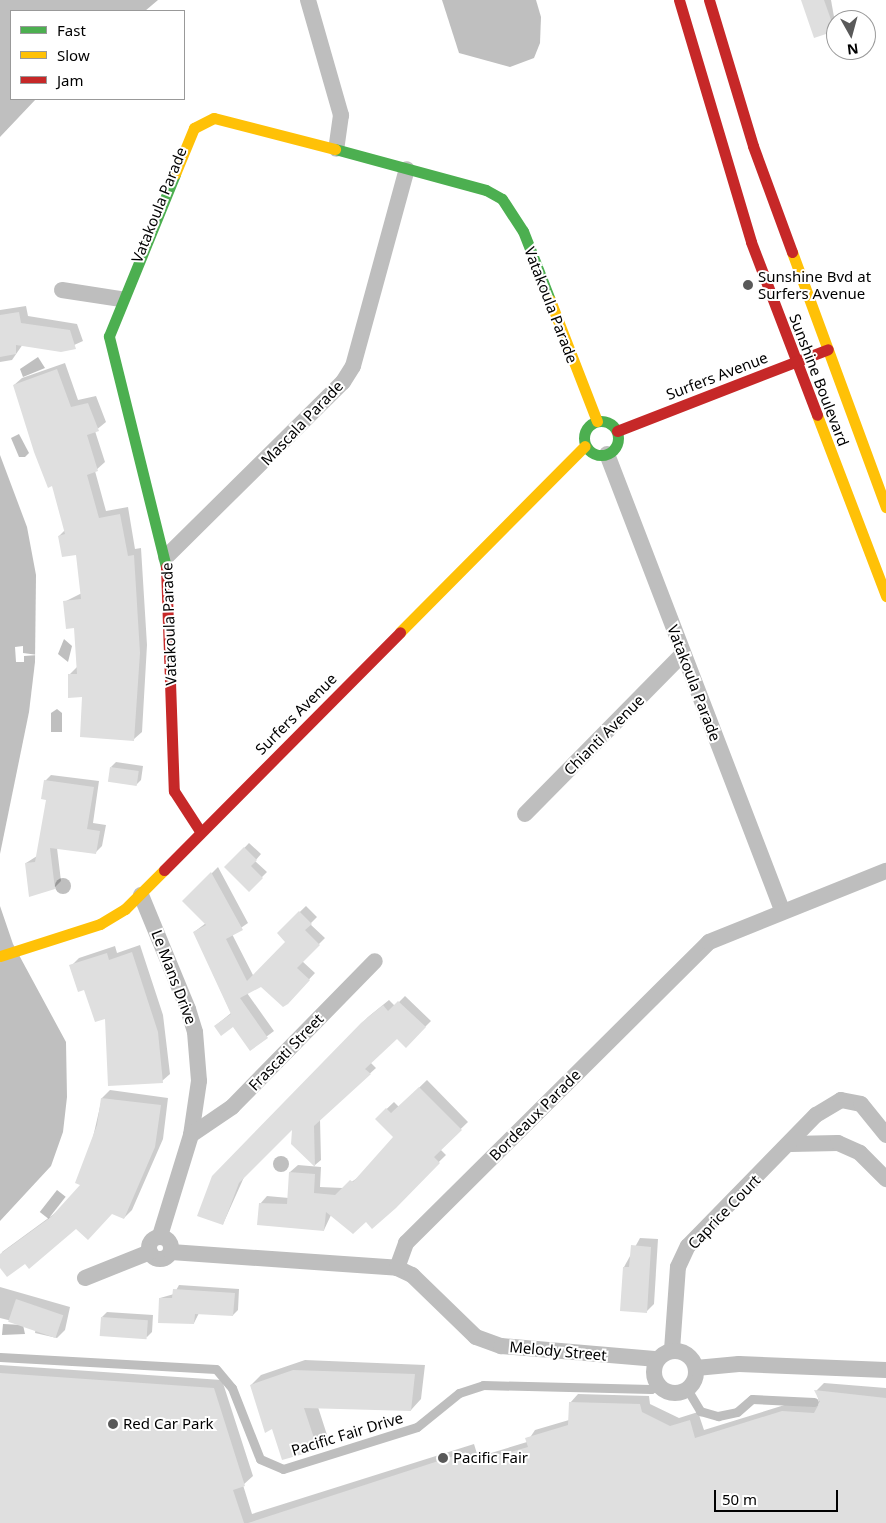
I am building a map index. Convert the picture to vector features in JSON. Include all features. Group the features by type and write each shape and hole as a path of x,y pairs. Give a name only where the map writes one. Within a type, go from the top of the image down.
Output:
{"street":[{"path":"308,0 341,115 336,148"},
{"name":"Sunshine Boulevard","path":"679,0 751,242 795,362 886,596"},
{"name":"Sunshine Boulevard","path":"709,0 753,146 886,507"},
{"name":"Vatakoula Parade","path":"200,831 174,791 166,557 109,336 121,299 194,128 214,118 228,120 486,190 516,214 597,422"},
{"name":"Mascala Parade","path":"166,557 343,382 353,366 407,169"},
{"path":"62,290 121,299"},
{"name":"Surfers Avenue","path":"616,431 828,349"},
{"path":"597,422 609,423 616,431 616,448 607,454 598,456 585,446 586,429 597,422"},
{"name":"Surfers Avenue","path":"0,956 41,940 113,918 141,895 200,831 585,446"},
{"name":"Vatakoula Parade","path":"607,454 682,656 782,911"},
{"name":"Chianti Avenue","path":"525,814 682,656"},
{"name":"Bordeaux Parade","path":"397,1268 406,1244 709,942 782,911 886,871"},
{"name":"Le Mans Drive","path":"141,895 196,1032 198,1081 191,1135 160,1236"},
{"name":"Frascati Street","path":"191,1135 232,1107 375,961"},
{"name":"Caprice Court","path":"672,1350 678,1267 688,1246 791,1144 816,1115 841,1100 861,1104 886,1136"},
{"path":"791,1144 838,1143 860,1153 886,1179"},
{"path":"150,1252 151,1241 160,1236 170,1241 171,1252"},
{"path":"150,1252 163,1259 171,1252 397,1268"},
{"path":"85,1278 150,1252"},
{"name":"Melody Street","path":"397,1268 412,1275 476,1337 501,1346 657,1360"},
{"path":"672,1350 690,1357 696,1368 687,1390 675,1394 658,1385 653,1372 657,1360 672,1350"},
{"path":"696,1368 739,1364 886,1370"}],"lane":[{"name":"Pacific Fair Drive","path":"0,1357 216,1370 232,1388 260,1459 283,1469 417,1427 459,1393 483,1385 651,1389 658,1385"},
{"path":"687,1390 700,1411 718,1416 737,1412 752,1399 814,1402"}],"shaded area":[{"path":"0,0 158,0 146,10 10,10 10,100 35,100 0,137"},
{"path":"442,0 536,0 541,17 540,43 534,58 510,67 459,53"},
{"path":"38,357 45,368 23,377 20,369"},
{"path":"19,434 29,453 25,457 19,457 11,438"},
{"path":"0,455 27,527 36,575 35,662 29,712 0,854"},
{"path":"64,639 72,646 68,662 58,654"},
{"path":"57,709 62,713 62,732 51,732 51,713"},
{"path":"60,878 66,878 71,883 69,892 60,894 55,889 55,883"},
{"path":"0,906 13,944 66,1042 67,1097 63,1132 51,1166 0,1221"},
{"path":"278,1156 284,1156 289,1161 287,1170 278,1172 273,1167 273,1161"},
{"path":"57,1190 66,1197 48,1219 40,1212"},
{"path":"3,1324 23,1325 25,1334 2,1335"}],"pier":[{"path":"23,646 23,653 38,655 24,656 24,662 16,662 15,647"}],"building":[{"path":"801,0 824,0 828,10 826,10 826,34 814,38"},
{"path":"19,312 21,323 70,330 76,349 61,352 16,345 16,354 0,357 0,315"},
{"path":"57,369 71,407 88,403 99,431 87,435 98,471 87,475 99,518 120,514 128,556 134,555 140,653 134,741 80,737 82,697 68,698 68,674 77,674 74,628 66,629 63,601 81,599 76,555 62,557 58,536 65,534 52,486 48,488 34,452 13,385"},
{"path":"110,767 139,771 137,786 108,782"},
{"path":"44,780 94,787 87,829 100,831 96,854 50,848 55,889 29,897 25,863 35,862 46,800 41,799"},
{"path":"244,847 257,860 251,866 263,878 249,892 224,867"},
{"path":"211,872 243,930 226,939 247,981 285,942 277,933 299,911 312,924 305,930 320,945 297,968 310,980 288,1004 283,1007 261,987 240,998 268,1038 250,1051 233,1027 221,1036 214,1026 231,1014 193,932 206,925 182,901"},
{"path":"132,952 158,1032 163,1083 108,1086 105,1019 95,1022 84,990 78,992 69,965 107,953 109,960"},
{"path":"398,1001 426,1027 406,1048 397,1039 365,1069 371,1074 314,1126 315,1167 291,1144 292,1130 239,1183 223,1225 197,1216 212,1176 361,1023 383,1005 388,1011"},
{"path":"419,1087 462,1130 434,1157 440,1163 396,1208 372,1229 366,1222 353,1234 326,1212 324,1231 257,1225 259,1203 287,1204 289,1172 315,1174 314,1193 335,1195 350,1180 353,1182 393,1137 375,1119 386,1108 391,1113"},
{"path":"101,1098 161,1105 155,1147 124,1219 112,1214 88,1240 76,1229 29,1269 25,1264 7,1277 0,1268 0,1254 51,1217 80,1185 75,1183 97,1125"},
{"path":"631,1245 651,1247 647,1313 620,1311 623,1267 629,1267"},
{"path":"173,1289 235,1293 233,1316 195,1314 194,1324 158,1323 159,1298 172,1298"},
{"path":"16,1299 63,1315 55,1338 8,1322"},
{"path":"101,1317 148,1320 147,1339 100,1336"},
{"path":"293,1370 415,1374 411,1411 304,1408 318,1450 282,1460 272,1429 265,1433 250,1385"},
{"name":"Red Car Park","path":"0,1373 214,1388 245,1486 233,1490 244,1523 0,1523"},
{"path":"814,1390 886,1398 886,1523 248,1523 466,1452 469,1464 528,1447 525,1438 568,1425 569,1402 640,1404 642,1412 670,1426 690,1420 695,1438 782,1411 814,1413 820,1402"}],"traffic: fast":[{"path":"335,149 486,190 502,199 523,231 550,300"},
{"path":"166,567 109,336 175,174"},
{"path":"601,421 608,422 613,426 617,431 618,438 617,445 613,450 608,454 601,455 594,454 589,450 585,445 584,438 585,431 589,426 594,422 601,421"}],"traffic: slow":[{"path":"175,174 194,128 214,118 335,149"},
{"path":"792,252 886,507"},
{"path":"550,300 597,421"},
{"path":"817,415 886,596"},
{"path":"400,632 585,446"},
{"path":"0,956 100,924 125,909 164,870"}],"traffic: jam":[{"path":"679,0 751,242 817,415"},
{"path":"709,0 753,146 792,252"},
{"path":"617,431 828,349"},
{"path":"166,567 174,791 200,831"},
{"path":"164,870 400,632"}],"place":[{"name":"Sunshine Bvd at Surfers Avenue","path":"748,285"},
{"name":"Red Car Park","path":"113,1424"},
{"name":"Pacific Fair","path":"443,1458"}]}
